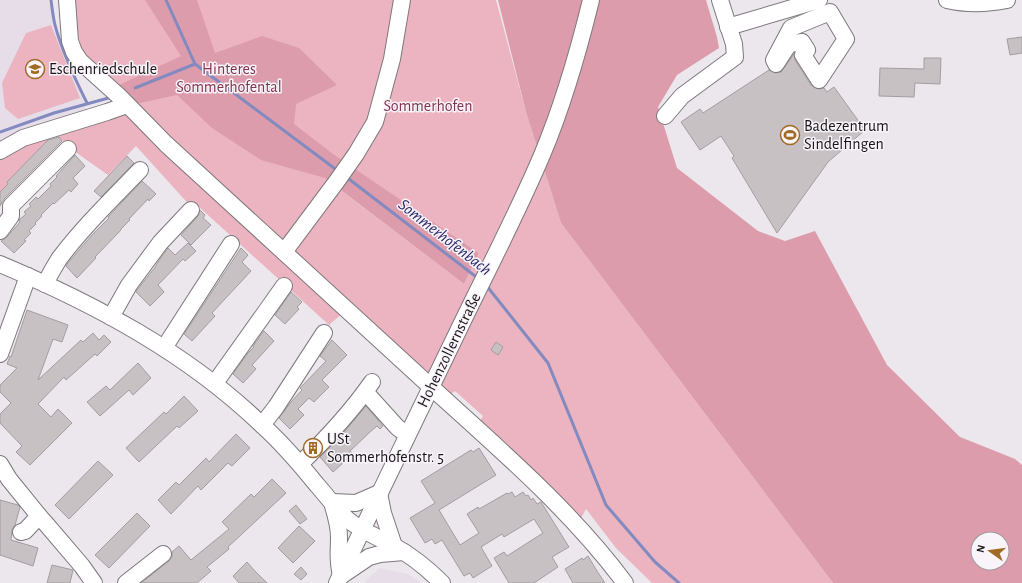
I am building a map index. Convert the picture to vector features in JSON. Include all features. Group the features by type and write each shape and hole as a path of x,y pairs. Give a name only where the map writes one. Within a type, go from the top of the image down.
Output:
{"street":[{"path":"67,0 70,41 74,52 80,60 127,104 166,144 474,425 550,497 603,555 626,583"},
{"path":"284,252 337,181 375,122 392,59 402,0"},
{"name":"Hohenzollernstraße","path":"339,579 534,173 557,115 572,71 592,0"},
{"path":"665,116 682,96 735,57 734,44 720,0"},
{"path":"728,27 819,0"},
{"path":"947,0 971,4 992,3 1007,0"},
{"path":"830,12 846,39 819,80 803,55 807,50 802,42 789,44 776,64 774,60 791,28 830,12"},
{"path":"0,151 23,138 107,112 127,104"},
{"path":"0,231 11,216 11,206 68,149"},
{"path":"45,284 58,260 78,235 140,170"},
{"path":"111,317 133,279 160,243 191,210"},
{"path":"164,348 231,244"},
{"path":"0,264 82,301 111,317 164,348 215,383 262,425 300,464 340,513 357,527 399,549 423,566 442,583"},
{"path":"0,354 28,276"},
{"path":"215,383 284,286"},
{"path":"262,425 276,407 324,333"},
{"path":"300,464 323,442 371,389 397,427 407,435"},
{"path":"0,464 9,479 82,566 94,583"},
{"path":"332,502 356,503 379,493 383,513 399,549"},
{"path":"332,502 338,524 339,579"},
{"path":"21,532 25,531 39,516"},
{"path":"339,579 369,557 399,549"},
{"path":"126,583 163,554"}],"shaded area":[{"name":"Eschenriedschule","path":"0,0 49,0 55,29 87,110 0,147"},
{"path":"380,568 408,574 421,583 365,583 367,579"}],"green space":[{"name":"Sommerhofen","path":"71,0 496,0 526,112 561,223 833,583 652,583 616,548 586,509 579,522 518,458 479,422 483,416 455,391 450,395 278,243 132,103 82,52","holes":["121,84 140,102 140,103 135,104 120,85","339,159 479,253 464,284 326,179"]},
{"name":"Hinteres Sommerhofental","path":"145,0 197,0 215,53 262,36 299,48 337,85 296,104 294,124 333,154 479,253 464,284 325,178 261,160 212,128 177,95 135,104 119,85 181,56"},
{"path":"498,0 706,0 719,48 677,75 658,107 677,168 758,231 785,241 815,231 887,365 960,437 1015,459 1022,465 1022,583 833,583 561,223 526,112"},
{"path":"51,25 80,98 18,119 5,108 2,83 26,33"},
{"path":"124,110 344,312 329,325 198,206 194,210 136,146 108,175 74,151 55,134 7,182 8,184 0,192 0,156 26,140"}],"building":[{"path":"1022,37 1022,53 1010,55 1007,39"},
{"name":"Badezentrum Sindelfingen","path":"794,54 795,60 811,85 819,89 824,88 827,92 834,87 865,130 828,162 777,233 732,158 734,156 721,136 700,150 681,122 700,109 703,113 769,70 775,73 781,72"},
{"path":"924,58 941,58 940,84 915,83 914,97 879,96 880,68 924,69"},
{"path":"59,137 62,141 4,199 0,206 0,192 8,184 7,182 48,140"},
{"path":"75,155 85,166 73,178 78,184 71,192 69,190 41,215 42,216 35,223 36,224 29,231 31,233 24,240 26,241 14,253 1,241 7,237 20,222 19,220 26,214 24,212 31,206 29,204 36,197 38,199 51,186 50,184 57,177 56,176"},
{"path":"127,156 134,163 101,197 94,191"},
{"path":"142,181 156,194 149,201 148,199 129,219 130,220 77,278 66,266 67,264"},
{"path":"200,210 205,215 203,218 211,225 191,245 181,235 198,216"},
{"path":"188,243 196,251 185,261 183,259 158,285 164,292 150,306 136,292 137,290 168,248 175,255"},
{"path":"241,248 248,255 242,262 251,271 212,313 215,316 192,341 184,334"},
{"path":"291,292 302,302 297,307 299,309 285,324 275,315"},
{"path":"27,310 68,325 62,342 53,339 38,380 81,340 83,342 93,333 99,340 104,335 111,342 97,356 95,354 66,380 64,377 38,404 51,417 58,409 72,423 30,465 16,452 22,446 0,423 0,414 11,403 0,392 0,385 17,368 7,364 10,356 11,357"},
{"path":"264,331 274,341 252,365 256,369 243,383 233,374 247,354 254,347 253,346"},
{"path":"332,340 347,355 322,380 329,387 314,402 309,398 298,409 304,415 290,429 279,418 302,390 300,388 326,361 320,356"},
{"path":"496,342 503,347 498,355 491,350"},
{"path":"138,363 151,378 133,395 129,390 100,416 87,402 106,386 110,390"},
{"path":"184,396 198,411 179,428 177,426 139,462 126,448 164,412 166,414"},
{"path":"366,406 383,426 380,429 377,426 370,432 350,451 353,454 333,472 320,457 339,438"},
{"path":"236,434 250,448 232,466 228,463 201,490 198,486 171,514 158,500 176,482 179,485 206,458 209,462"},
{"path":"479,448 496,475 439,510 460,545 479,533 467,514 478,507 479,509 507,493 512,492 515,497 523,492 526,496 528,495 531,500 533,498 537,504 541,502 569,547 552,557 558,567 534,583 509,583 494,558 504,552 507,556 543,533 534,519 504,537 502,534 481,547 492,566 473,578 470,573 464,576 442,540 435,544 432,539 425,543 410,518 435,503 421,481 471,450 473,452"},
{"path":"98,461 113,475 69,519 55,505"},
{"path":"272,479 286,493 228,547 229,549 207,567 211,571 197,583 141,583 169,561 172,557 172,552 179,546 191,560 229,529 222,522 251,494 254,497"},
{"path":"0,500 18,505 20,507 12,530 11,540 38,548 33,566 0,555"},
{"path":"296,505 307,519 300,524 289,511"},
{"path":"137,513 150,526 109,568 95,555"},
{"path":"299,526 315,541 293,563 278,548"},
{"path":"588,556 605,583 573,583 565,569 582,558 583,560"},
{"path":"247,562 267,583 239,583 233,576"},
{"path":"52,565 73,570 70,583 47,583"},
{"path":"301,567 307,574 301,580 294,574"}],"waterway":[{"path":"51,0 54,22 61,45 73,75 87,103"},
{"name":"Sommerhofenbach","path":"166,0 195,64 338,171"},
{"path":"135,88 195,64"},
{"path":"0,132 54,113 112,97"},
{"name":"Sommerhofenbach","path":"345,176 479,279"},
{"name":"Sommerhofenbach","path":"486,285 548,363 606,505 655,562 679,583"}],"place":[{"name":"Eschenriedschule","path":"35,69"},
{"name":"Badezentrum Sindelfingen","path":"790,135"},
{"name":"USt Sommerhofenstr. 5","path":"313,448"}]}
